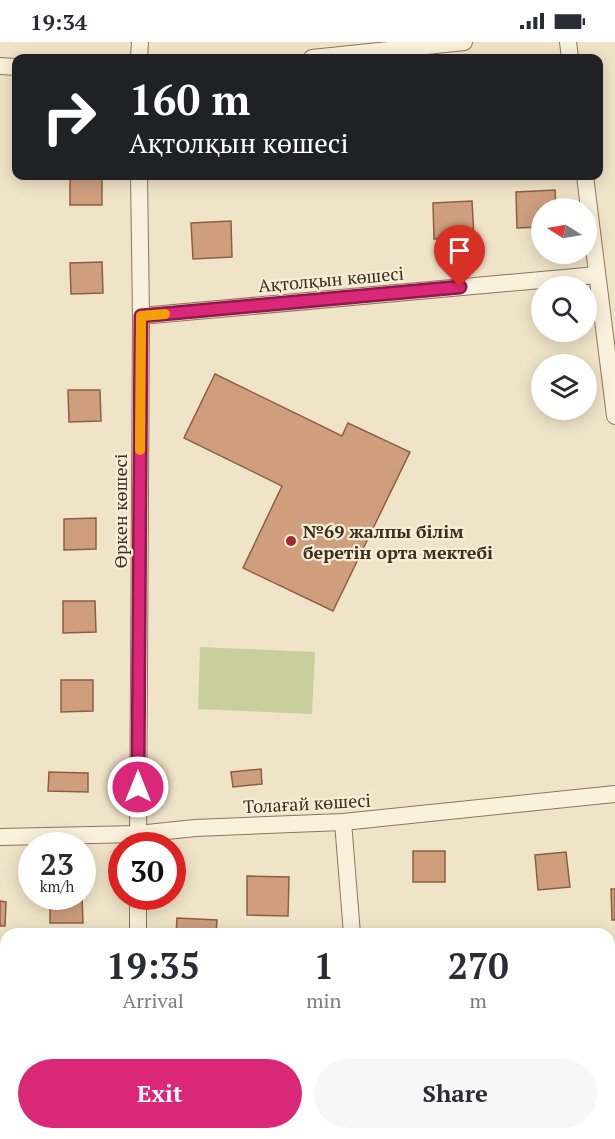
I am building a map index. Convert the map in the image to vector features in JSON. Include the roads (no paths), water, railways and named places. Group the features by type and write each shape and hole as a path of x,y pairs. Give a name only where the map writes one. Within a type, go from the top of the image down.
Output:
{"street":[{"path":"350,54 464,42"},
{"name":"Өркен көшесі","path":"138,832 141,316 139,180"},
{"path":"585,180 615,416"},
{"name":"Ақтолқын көшесі","path":"141,316 597,275"},
{"name":"Толағай көшесі","path":"176,832 195,828 343,822 615,794"},
{"path":"343,822 352,928"},
{"name":"Толағай көшесі","path":"0,837 108,839"},
{"path":"138,910 138,928"}],"place":[{"name":"№69 жалпы білім беретін орта мектебі","path":"291,541"}]}
